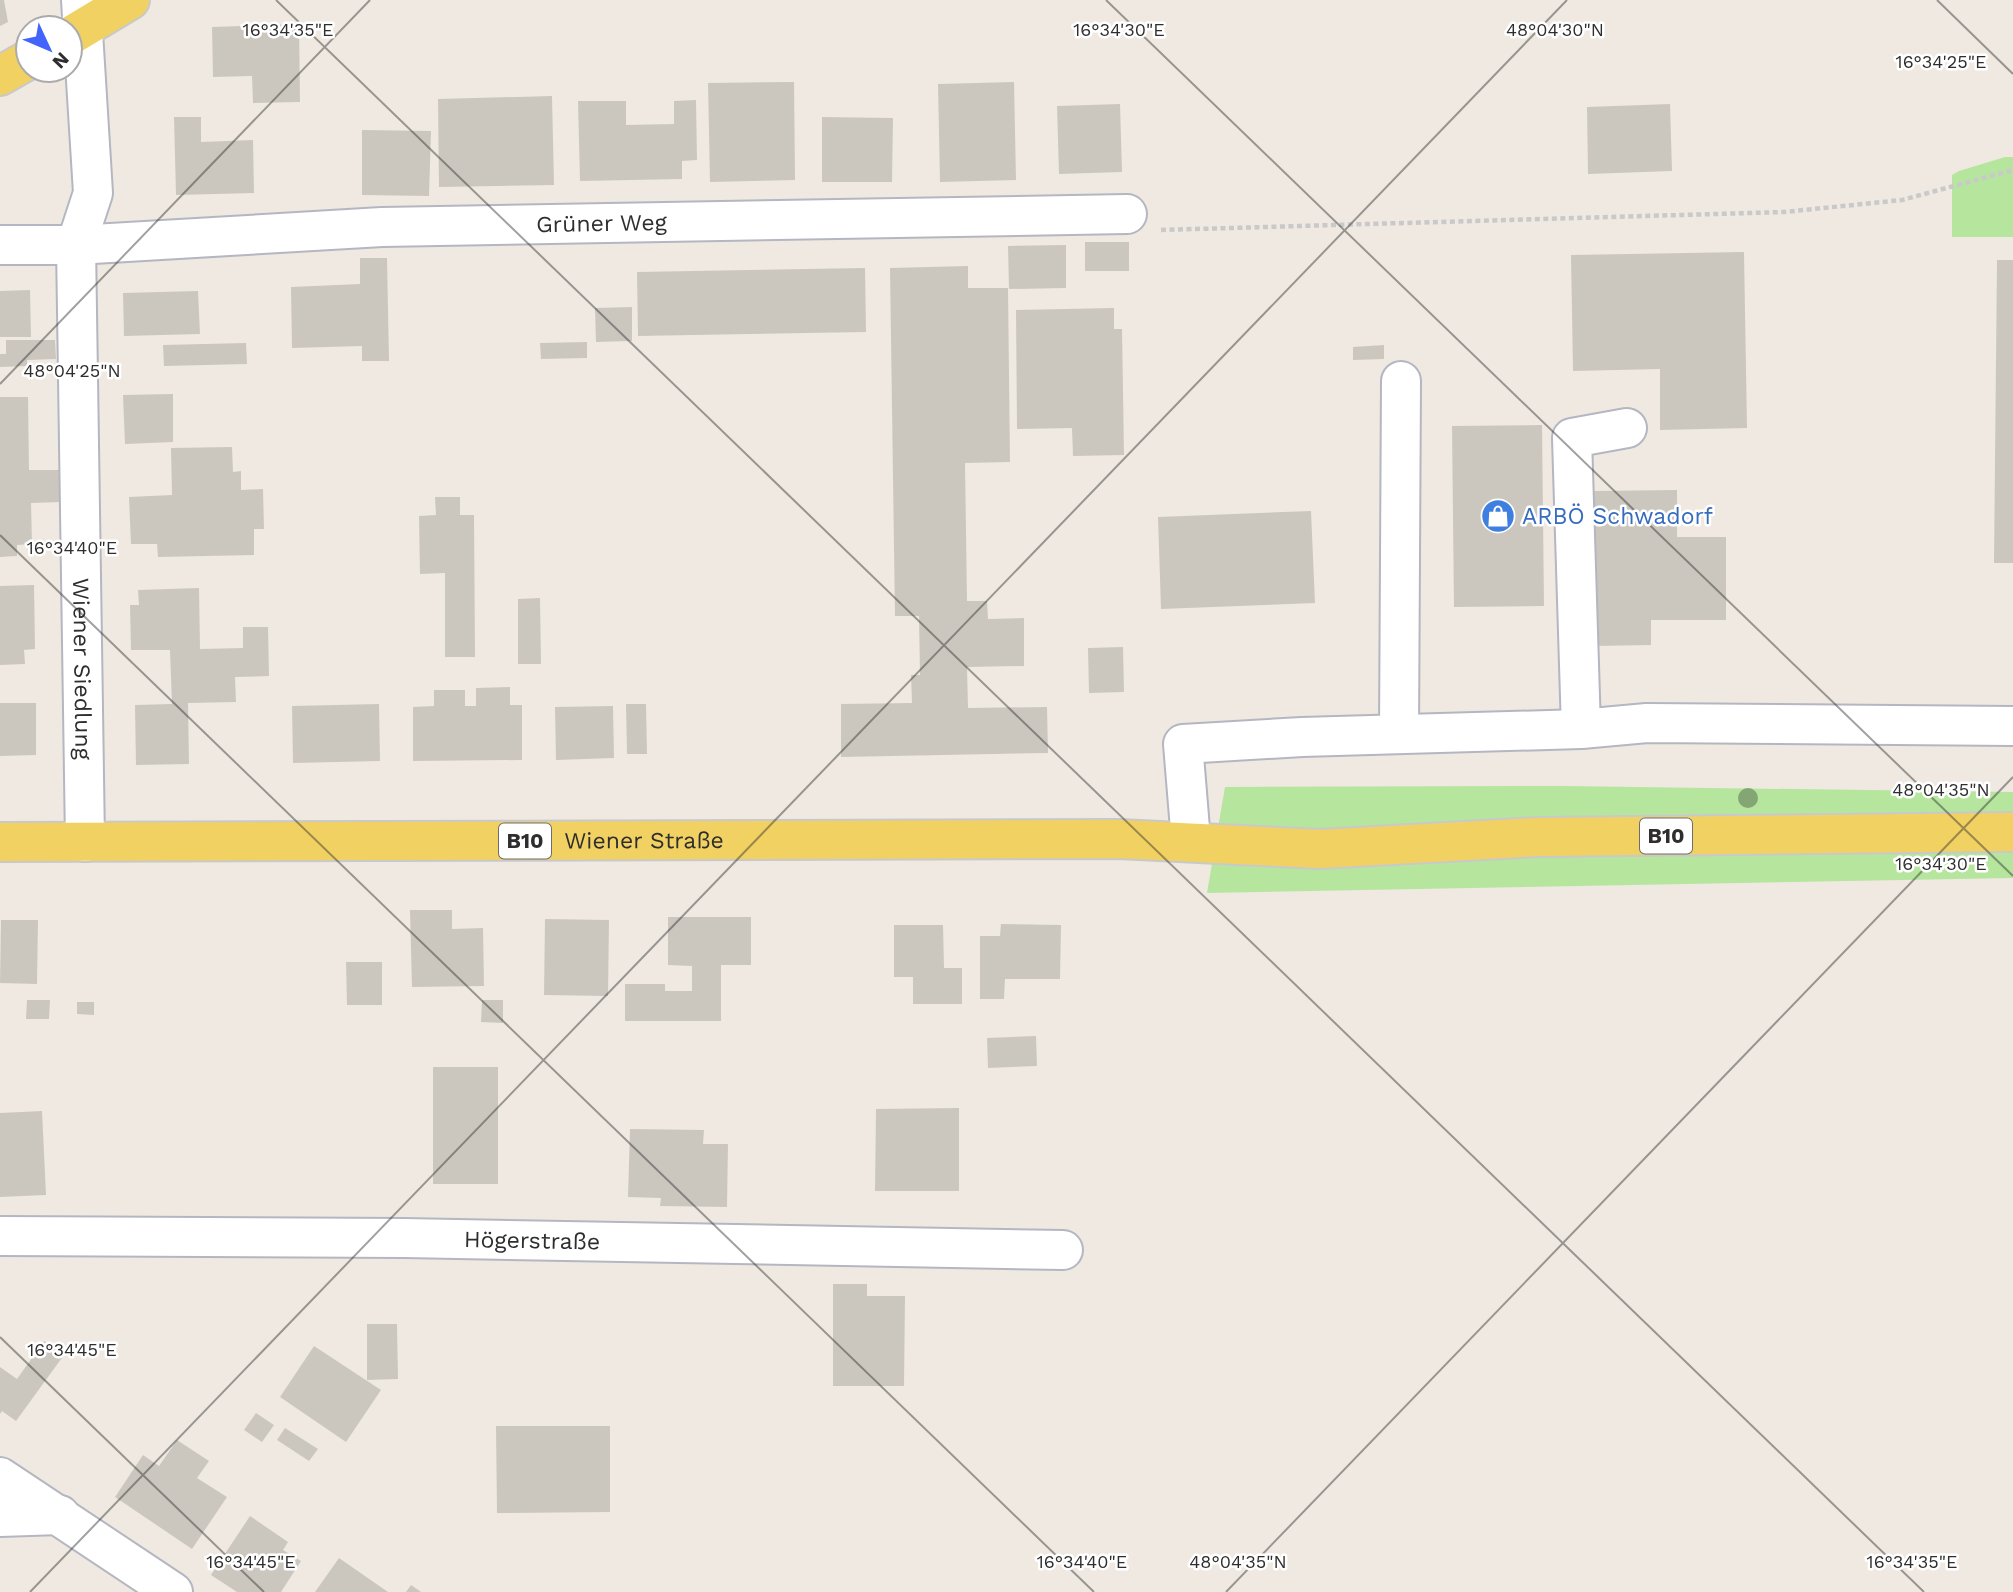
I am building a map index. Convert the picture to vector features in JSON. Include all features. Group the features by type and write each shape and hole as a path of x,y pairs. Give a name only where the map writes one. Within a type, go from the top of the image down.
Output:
{"main road":[{"path":"84,19 130,0"},
{"name":"B10","path":"1191,841 1320,849 1537,837 2013,832"},
{"name":"Wiener Straße","path":"0,842 1191,841"}],"street":[{"name":"Wiener Siedlung","path":"83,84 93,193 76,245 85,842"},
{"name":"Grüner Weg","path":"76,245 382,228 1127,214"},
{"path":"0,245 76,245"},
{"path":"1399,734 1401,381"},
{"path":"1581,729 1572,438 1627,428"},
{"path":"1191,841 1183,744 1581,729 1647,723 2013,726"},
{"name":"Högerstraße","path":"0,1236 418,1239 1063,1250"},
{"path":"0,1477 173,1592"},
{"path":"0,1517 60,1515"}],"path":[{"path":"1127,214 1151,230 1784,212 1902,200 2013,170"}],"green space":[{"path":"2005,157 2013,157 2013,237 1952,237 1952,175"},
{"path":"1564,786 2013,792 2013,878 1207,893 1225,787"}],"building":[{"path":"0,0 4,0 8,22 0,26"},
{"path":"299,24 300,102 253,103 252,76 213,77 212,27"},
{"path":"794,82 795,180 710,182 708,83"},
{"path":"1014,82 1016,180 940,182 938,84"},
{"path":"552,96 554,185 439,187 438,99"},
{"path":"696,100 697,160 682,161 682,179 580,181 578,101 626,101 626,125 674,124 674,101"},
{"path":"1120,104 1122,172 1059,174 1057,106"},
{"path":"1670,104 1672,171 1588,174 1587,107"},
{"path":"174,117 201,117 201,142 253,140 254,193 176,195"},
{"path":"822,117 893,118 892,182 822,182"},
{"path":"362,130 431,131 429,196 362,195"},
{"path":"1085,242 1129,242 1129,271 1085,271"},
{"path":"1066,245 1066,288 1009,289 1008,246"},
{"path":"1744,252 1747,428 1660,430 1660,369 1573,371 1571,255"},
{"path":"360,258 387,258 389,361 362,361 362,346 292,348 291,287 360,284"},
{"path":"1997,260 2013,260 2013,563 1994,563"},
{"path":"968,266 968,288 1008,288 1010,462 965,463 967,601 987,601 988,619 1024,618 1024,666 967,667 968,708 1047,707 1048,753 841,757 841,704 912,703 911,675 920,675 919,616 895,616 890,268"},
{"path":"865,268 866,332 638,336 637,272"},
{"path":"30,290 31,337 0,337 0,291"},
{"path":"198,291 200,334 124,336 123,293"},
{"path":"632,307 632,341 596,342 595,308"},
{"path":"1114,308 1114,329 1122,329 1124,455 1073,456 1072,428 1017,429 1016,310"},
{"path":"6,340 55,340 56,359 27,360 27,366 0,367 0,354 6,354"},
{"path":"587,342 587,358 541,359 540,343"},
{"path":"246,343 247,364 164,366 163,345"},
{"path":"1384,345 1384,359 1353,360 1353,347"},
{"path":"173,394 173,442 125,444 123,395"},
{"path":"0,397 28,397 29,470 60,470 61,502 31,503 32,544 17,545 17,556 0,557"},
{"name":"ARBÖ Schwadorf","path":"1542,425 1544,606 1454,607 1452,426"},
{"path":"232,447 233,472 241,471 241,490 263,489 264,529 254,529 254,555 158,557 157,544 131,544 129,497 172,495 171,448"},
{"path":"1677,490 1677,537 1726,537 1726,620 1651,620 1651,645 1595,646 1594,491"},
{"path":"435,497 460,497 460,515 474,515 475,657 445,657 445,573 420,574 419,516 436,515"},
{"path":"1311,511 1315,603 1161,609 1158,517"},
{"path":"34,585 35,649 24,650 25,664 0,665 0,586"},
{"path":"199,588 200,649 243,648 243,627 268,627 269,676 235,677 236,702 188,703 189,764 136,765 135,705 172,704 170,650 131,650 130,605 139,605 138,590"},
{"path":"540,598 541,664 518,664 518,599"},
{"path":"1123,647 1124,692 1089,693 1088,648"},
{"path":"510,687 510,705 522,705 522,760 413,761 413,707 434,706 434,690 465,690 465,706 476,706 476,688"},
{"path":"0,703 36,703 36,755 0,756"},
{"path":"379,704 380,761 293,763 292,706"},
{"path":"626,704 646,704 647,754 627,754"},
{"path":"613,706 614,758 556,760 555,707"},
{"path":"410,910 452,910 452,929 483,928 484,986 412,987"},
{"path":"668,917 751,917 751,965 721,965 721,1021 625,1021 625,984 665,984 665,991 692,991 692,966 668,965"},
{"path":"545,919 609,920 608,996 544,995"},
{"path":"1,920 38,920 37,984 0,983"},
{"path":"1001,924 1061,925 1060,979 1005,979 1004,999 980,999 980,936 1000,936"},
{"path":"894,925 943,925 944,968 962,968 962,1004 913,1004 913,977 894,977"},
{"path":"346,962 382,962 382,1005 347,1005"},
{"path":"27,1000 50,1000 49,1019 26,1019"},
{"path":"482,1000 503,1000 503,1023 481,1022"},
{"path":"77,1002 94,1002 94,1015 77,1014"},
{"path":"1036,1036 1037,1066 988,1068 987,1038"},
{"path":"433,1067 498,1067 498,1184 433,1184"},
{"path":"959,1108 959,1191 875,1191 876,1109"},
{"path":"42,1111 46,1195 0,1197 0,1113"},
{"path":"630,1129 704,1130 703,1144 728,1144 727,1207 660,1206 661,1198 628,1197"},
{"path":"833,1284 867,1284 867,1296 905,1296 904,1386 833,1386"},
{"path":"367,1324 397,1324 398,1379 367,1380"},
{"path":"44,1341 64,1355 16,1421 2,1411 0,1414 0,1367 17,1379"},
{"path":"314,1346 381,1390 346,1442 280,1397"},
{"path":"256,1413 274,1425 262,1442 244,1430"},
{"path":"496,1426 610,1426 610,1512 497,1513"},
{"path":"285,1428 318,1449 309,1461 277,1440"},
{"path":"177,1440 209,1461 197,1478 227,1497 192,1549 115,1497 143,1455 159,1466"},
{"path":"250,1516 288,1542 283,1550 301,1561 281,1592 237,1592 211,1575"},
{"path":"339,1558 388,1592 315,1592"},
{"path":"411,1585 421,1592 406,1592"}],"place":[{"name":"ARBÖ Schwadorf","path":"1498,516"}]}
